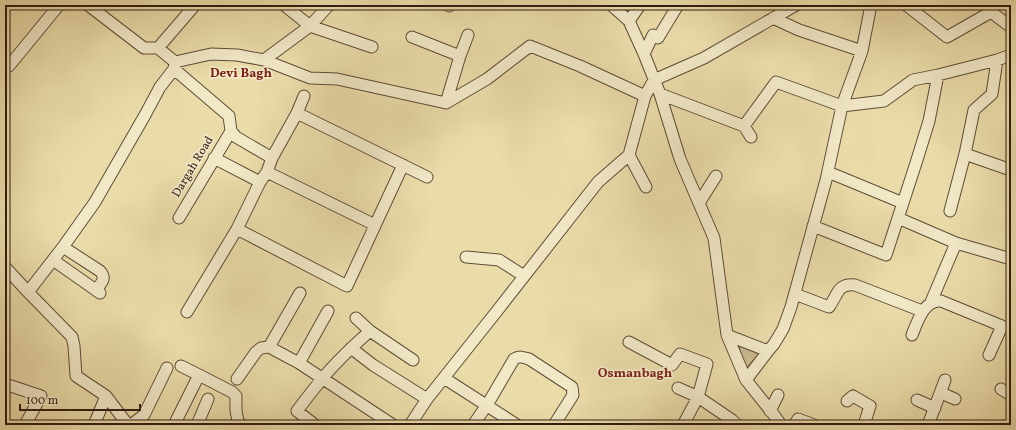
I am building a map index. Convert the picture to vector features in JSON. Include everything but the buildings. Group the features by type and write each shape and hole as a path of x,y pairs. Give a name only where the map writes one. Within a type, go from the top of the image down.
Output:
{"street":[{"path":"9,66 59,5"},
{"path":"93,6 144,48 158,48 195,5"},
{"path":"264,60 310,26 329,5"},
{"path":"611,5 629,21 644,54 660,94 680,159 714,238 727,335 746,380 781,425"},
{"path":"629,21 640,5"},
{"path":"644,54 653,35 658,38 678,5"},
{"path":"410,425 427,399 598,182 629,155 645,96 654,80 704,58 796,5"},
{"path":"746,380 774,344 783,329 795,294 828,172 842,106 862,51 871,5"},
{"path":"906,5 946,37 991,12 1011,27"},
{"path":"288,6 310,26 372,47"},
{"path":"773,18 799,30 862,51"},
{"path":"446,103 460,56 468,36"},
{"path":"412,37 460,56"},
{"path":"28,292 54,260 94,202 174,65 211,54 237,55 264,60 310,78 337,79 446,103 487,79 530,46 580,66 645,96"},
{"name":"Dargah Road","path":"158,48 174,65 229,116 231,131 236,137 272,158"},
{"path":"744,126 776,82 842,106 884,101 913,80 997,60 1011,55"},
{"path":"950,211 965,154 974,110 992,94 997,60"},
{"path":"813,226 886,254 929,121 938,75"},
{"path":"660,94 744,126 751,137"},
{"path":"187,312 237,229 260,182 267,172 272,158 297,113 304,96"},
{"path":"297,113 427,177"},
{"name":"Dargah Road","path":"178,218 231,131"},
{"path":"965,154 1011,170"},
{"path":"629,155 646,187"},
{"path":"214,158 260,182"},
{"path":"237,229 347,286 403,165"},
{"path":"267,172 375,225"},
{"path":"828,172 903,203"},
{"path":"699,204 716,176"},
{"path":"898,218 956,243 1011,259"},
{"path":"912,335 922,311 931,302 956,243"},
{"path":"54,260 98,291 104,278 100,271 63,247"},
{"path":"466,257 499,260 524,276"},
{"path":"5,267 72,337 76,376 106,396 130,425 144,415 167,368"},
{"path":"795,294 828,307 841,288 845,285 855,285 922,311"},
{"path":"269,347 300,293"},
{"path":"931,302 936,300 941,301 1007,324 989,355"},
{"path":"299,363 328,311"},
{"path":"356,318 370,331 414,360"},
{"path":"315,425 297,411 322,379 351,348 370,331"},
{"path":"727,335 768,351"},
{"path":"629,342 672,365 680,354 707,364 698,396 683,425"},
{"path":"237,379 256,352 262,348 269,347 299,363 392,425"},
{"path":"351,348 373,365 427,399"},
{"path":"473,425 487,405 514,359 517,357 529,359 572,387 573,395 554,425"},
{"path":"181,366 232,392 236,396 235,410 240,425"},
{"path":"174,425 199,375"},
{"path":"444,378 517,425"},
{"path":"928,425 946,380"},
{"path":"5,384 41,396 25,425"},
{"path":"678,388 698,396 737,425"},
{"path":"1001,389 1011,395"},
{"path":"941,393 955,399"},
{"path":"770,411 778,395"},
{"path":"94,425 106,396"},
{"path":"847,402 853,396 870,406 864,425"},
{"path":"197,425 208,399"},
{"path":"917,400 935,408"},
{"path":"794,425 798,418 814,425"}],"shaded area":[{"path":"736,335 765,348 745,369"}],"district":[{"name":"Devi Bagh","path":"241,74"},
{"name":"Osmanbagh","path":"635,374"}]}
